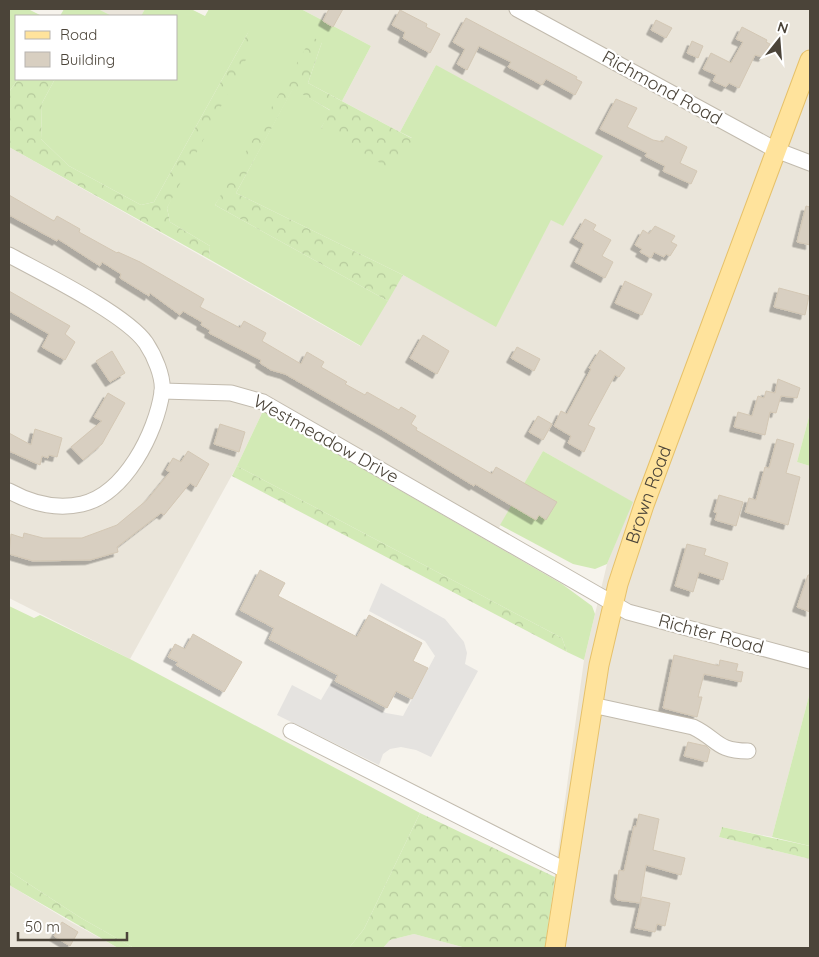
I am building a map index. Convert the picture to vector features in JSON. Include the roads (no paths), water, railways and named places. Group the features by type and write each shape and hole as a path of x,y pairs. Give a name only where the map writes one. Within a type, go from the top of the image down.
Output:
{"main road":[{"name":"Brown Road","path":"555,948 592,706 613,604 644,505 810,60"}],"street":[{"name":"Richmond Road","path":"517,9 776,150 810,163"},
{"path":"9,255 121,319 145,342 157,364 162,391 151,431 132,466 120,482 102,496 83,504 62,507 40,504 9,491"},
{"name":"Westmeadow Drive","path":"162,391 231,393 263,402 613,604"},
{"name":"Richter Road","path":"613,604 628,612 810,661"},
{"path":"592,706 694,727 706,733 716,744 729,751 748,751"},
{"path":"291,731 567,871"}]}
